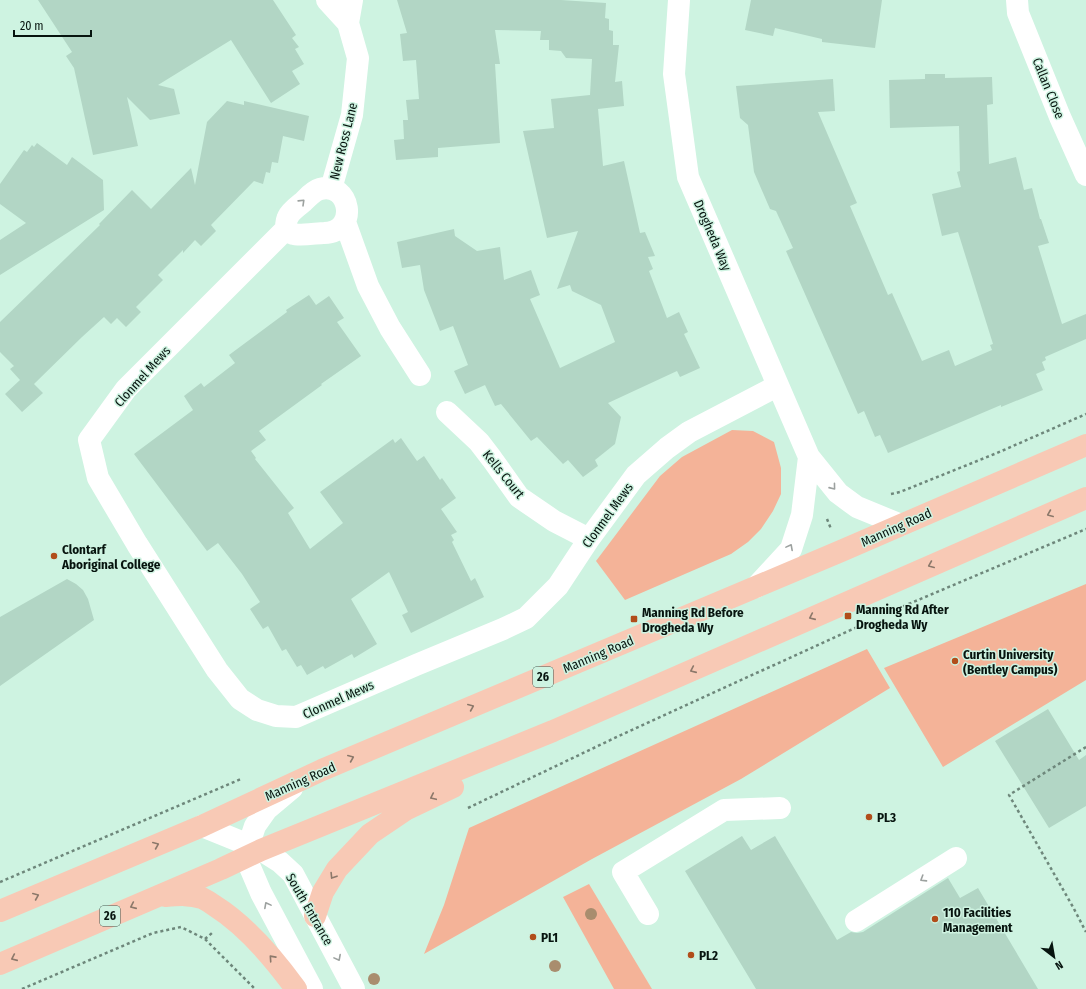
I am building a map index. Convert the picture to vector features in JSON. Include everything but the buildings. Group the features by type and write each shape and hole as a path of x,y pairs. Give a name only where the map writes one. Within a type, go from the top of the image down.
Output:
{"main road":[{"name":"Manning Road","path":"0,911 202,826 322,770 756,587 1086,445"},
{"name":"26","path":"0,964 220,869 253,850 554,731 1086,498"},
{"path":"316,916 323,892 337,869 370,834 407,809 458,785 554,731"},
{"path":"157,896 187,895 203,898 229,915 284,972 296,989"}],"street":[{"name":"New Ross Lane","path":"327,0 348,23"},
{"name":"New Ross Lane","path":"331,189 353,108 358,58 348,23 352,0"},
{"name":"Drogheda Way","path":"678,0 674,74 688,177 777,386 809,457 838,493 857,507 901,525"},
{"name":"Callan Close","path":"1017,0 1018,13 1060,117 1086,175"},
{"name":"Clonmel Mews","path":"331,189 320,189 311,194 288,217 286,229 126,389 89,440 98,478 137,544 217,670 240,699 257,710 276,716 296,717 526,618 558,586 589,539 636,475 667,448 689,432 777,386"},
{"path":"286,229 294,234 329,233 338,229 344,222 348,209 346,202 337,192 331,189"},
{"path":"344,222 368,286 390,328 420,375"},
{"name":"Kells Court","path":"447,412 478,442 519,496 554,521 589,539"},
{"path":"756,587 791,549 802,515 809,457"},
{"path":"312,989 261,893 249,866 253,850 255,826 267,809 292,787 322,770"},
{"path":"648,914 623,872 724,810 780,808"},
{"name":"South Entrance","path":"202,826 280,862 293,874 354,989"},
{"path":"856,921 956,858"}],"path":[{"path":"886,495 900,492 1004,450 1086,414"},
{"path":"890,612 1086,529"},
{"path":"466,809 623,734 868,622"},
{"path":"1086,747 1009,795 1086,932"},
{"path":"205,939 229,915"},
{"path":"22,989 153,933 181,927 205,939 255,989"}],"shaded area":[{"path":"732,430 753,431 774,442 781,468 781,494 773,511 761,529 748,542 731,554 625,600 596,561 660,476 682,457"},
{"path":"1086,584 1086,680 943,767 884,668"},
{"path":"867,649 890,688 741,779 592,859 424,954 444,905 469,828"},
{"path":"589,884 652,989 614,989 563,897"}],"place":[{"name":"Clontarf Aboriginal College","path":"54,556"},
{"name":"Manning Rd After Drogheda Wy","path":"848,616"},
{"name":"Manning Rd Before Drogheda Wy","path":"634,619"},
{"name":"Curtin University (Bentley Campus)","path":"955,661"},
{"name":"PL3","path":"869,817"},
{"name":"110 Facilities Management","path":"935,919"},
{"name":"PL1","path":"533,937"},
{"name":"PL2","path":"691,955"}]}
